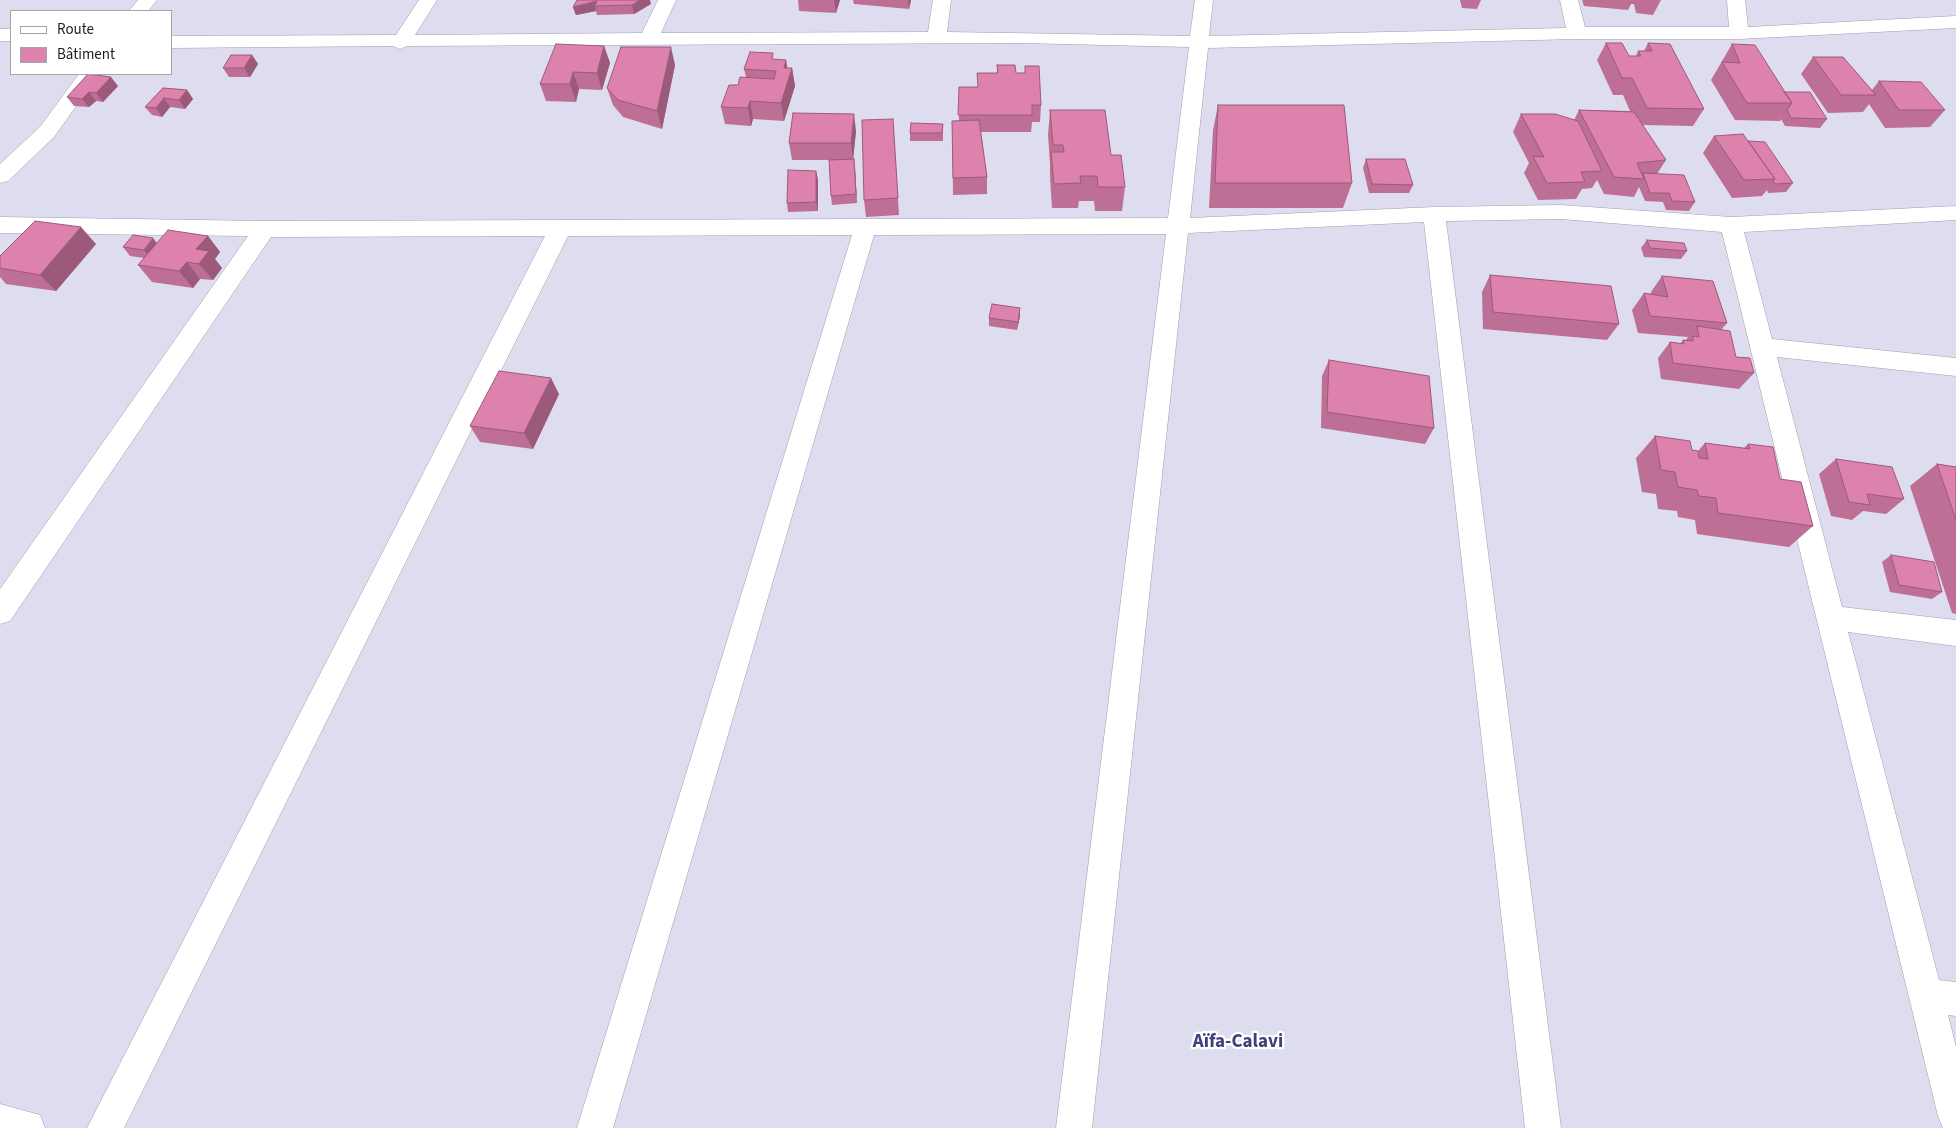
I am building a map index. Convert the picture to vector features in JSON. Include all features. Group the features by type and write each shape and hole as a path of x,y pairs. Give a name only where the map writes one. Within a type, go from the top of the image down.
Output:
{"street":[{"path":"139,10 148,0"},
{"path":"400,43 428,0"},
{"path":"649,39 667,0"},
{"path":"937,38 942,0"},
{"path":"1074,1128 1204,0"},
{"path":"1569,0 1577,33"},
{"path":"1736,0 1738,33"},
{"path":"172,42 400,43 649,39 937,38 1099,38 1199,42 1577,33 1738,33 1956,22"},
{"path":"0,176 47,132 88,75"},
{"path":"0,225 265,229 1179,226 1434,214 1561,212 1731,225 1956,213"},
{"path":"1434,214 1543,1128"},
{"path":"1731,225 1831,618 1941,997 1956,1116"},
{"path":"595,1128 865,227"},
{"path":"0,612 265,229"},
{"path":"105,1128 560,229"},
{"path":"1762,347 1956,367"},
{"path":"1831,618 1956,633"},
{"path":"0,1122 28,1128"}],"building":[{"path":"577,0 640,0 632,5 595,6 597,1 573,7"},
{"path":"1606,43 1622,43 1629,56 1641,56 1638,51 1652,51 1648,43 1670,44 1704,109 1647,108 1632,78 1622,78"},
{"path":"556,44 604,46 597,73 573,72 570,84 540,84"},
{"path":"1732,44 1755,45 1792,103 1747,103 1722,62 1740,63"},
{"path":"621,47 671,47 657,111 618,100 607,88"},
{"path":"750,52 773,53 772,59 786,60 784,68 792,68 781,103 750,101 748,108 721,107 729,85 738,85 740,77 774,79 776,71 744,69"},
{"path":"231,55 252,55 244,68 223,68"},
{"path":"1813,57 1843,57 1876,95 1841,95"},
{"path":"997,65 1015,65 1016,73 1025,73 1025,66 1039,66 1041,105 1032,105 1032,115 958,115 959,87 978,87 977,73 998,73"},
{"path":"87,75 111,77 96,93 89,92 82,99 67,97"},
{"path":"1879,81 1921,82 1945,110 1899,110"},
{"path":"163,88 187,90 179,100 164,98 156,108 145,107"},
{"path":"1784,92 1810,92 1827,119 1791,118 1787,110 1792,103"},
{"path":"1218,105 1344,105 1352,183 1215,183"},
{"path":"1050,110 1105,110 1111,155 1121,155 1125,187 1098,187 1097,176 1080,176 1081,183 1054,184 1051,152 1064,152 1063,145 1053,145"},
{"path":"1579,110 1634,112 1666,160 1637,163 1644,179 1614,177"},
{"path":"793,113 854,114 851,143 789,143"},
{"path":"1521,114 1555,114 1578,121 1602,171 1581,172 1585,182 1547,183 1533,156 1544,157"},
{"path":"893,119 898,198 864,200 862,120"},
{"path":"979,120 987,177 953,178 952,121"},
{"path":"911,123 943,124 942,133 910,133"},
{"path":"1743,134 1775,179 1744,180 1714,136"},
{"path":"1748,141 1765,142 1793,183 1775,184 1773,181 1775,179"},
{"path":"854,159 856,194 831,196 829,160"},
{"path":"1366,159 1405,159 1413,185 1372,184"},
{"path":"788,170 816,171 816,202 787,203"},
{"path":"1643,173 1684,175 1695,202 1672,201 1669,193 1650,193"},
{"path":"35,221 81,227 40,275 0,268 0,256"},
{"path":"168,230 208,236 196,249 209,251 199,264 187,262 179,271 138,265"},
{"path":"133,235 153,238 144,250 123,247"},
{"path":"1647,240 1684,243 1687,251 1650,248"},
{"path":"1490,275 1611,286 1619,324 1493,312"},
{"path":"1662,276 1713,281 1727,323 1650,316 1644,293 1668,297"},
{"path":"992,304 1020,308 1018,322 989,318"},
{"path":"1697,326 1730,331 1736,357 1750,358 1754,373 1673,363 1670,342 1684,344 1683,340 1693,341 1693,336 1699,337"},
{"path":"1329,360 1429,376 1434,428 1327,412"},
{"path":"499,371 551,378 524,433 470,426"},
{"path":"1655,436 1690,441 1692,450 1698,451 1699,458 1708,459 1705,443 1750,449 1748,444 1773,447 1780,479 1801,482 1813,526 1718,513 1716,498 1699,496 1697,490 1678,487 1675,472 1661,470"},
{"path":"1836,459 1892,467 1904,499 1867,494 1870,505 1849,502"},
{"path":"1937,464 1956,467 1956,520"},
{"path":"1891,555 1934,562 1942,592 1899,585"}],"district":[{"name":"Aïfa-Calavi","path":"1238,1043"}]}
